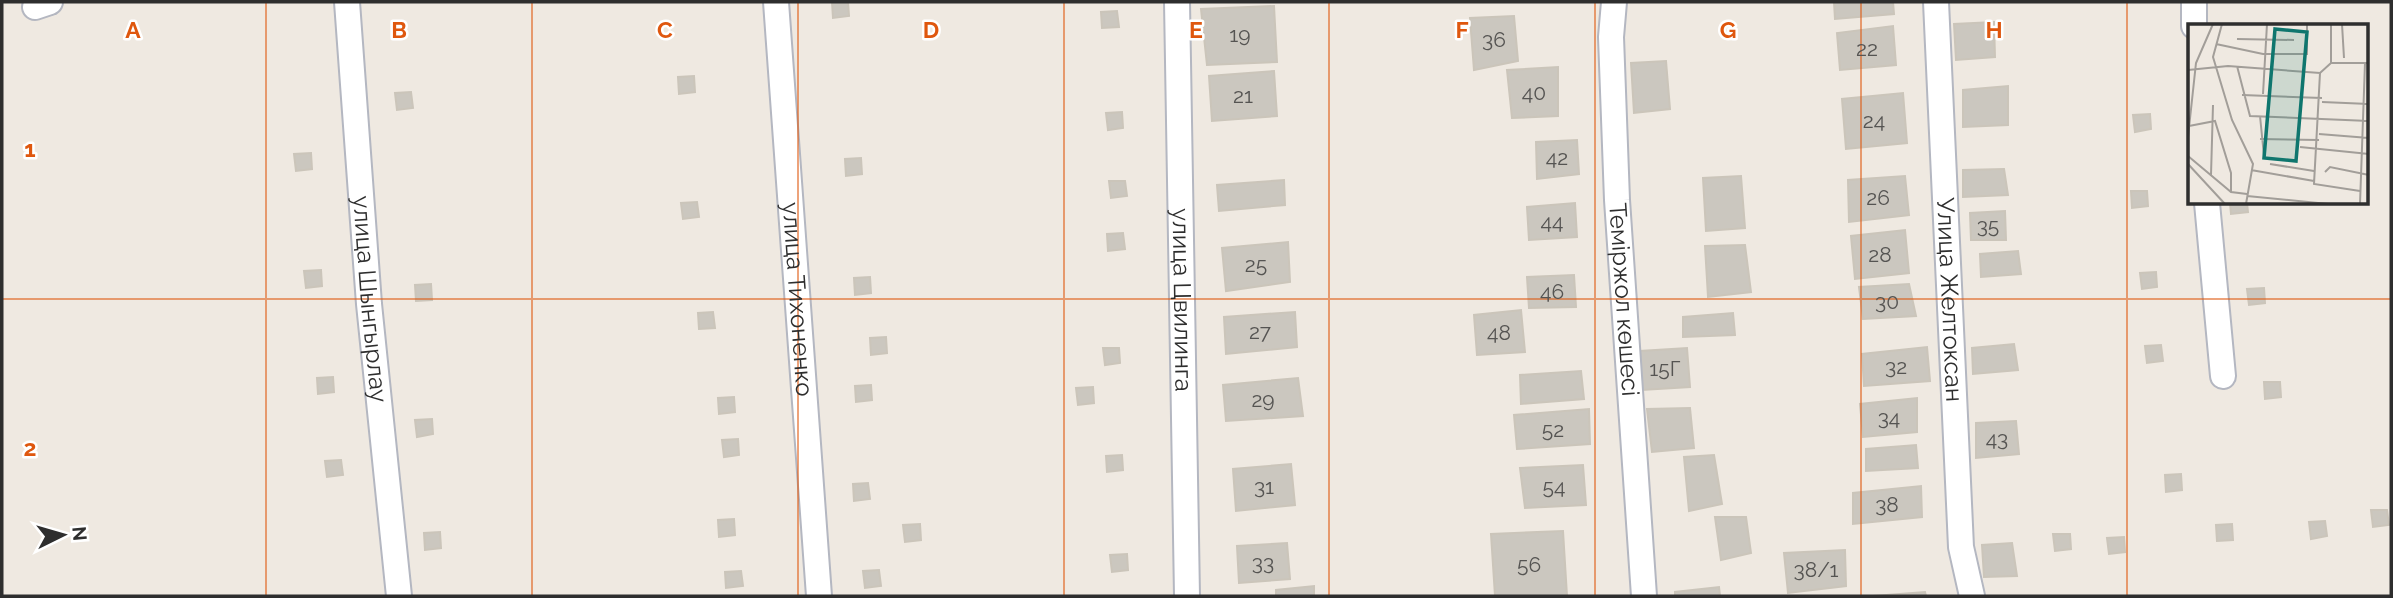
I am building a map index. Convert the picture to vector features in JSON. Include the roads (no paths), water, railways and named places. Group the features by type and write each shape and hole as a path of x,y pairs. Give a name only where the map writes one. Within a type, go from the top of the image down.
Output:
{"street":[{"name":"улица Шынгырлау","path":"347,2 369,304 399,596"},
{"name":"улица Тихоненко","path":"776,2 819,596"},
{"name":"улица Цвилинга","path":"1177,2 1187,596"},
{"name":"Теміржол көшесі","path":"1614,2 1611,37 1617,200 1644,596"},
{"name":"Улица Желтоксан","path":"1936,2 1961,547 1972,596"},
{"path":"2194,2 2194,24"},
{"path":"2207,205 2224,376"}]}
